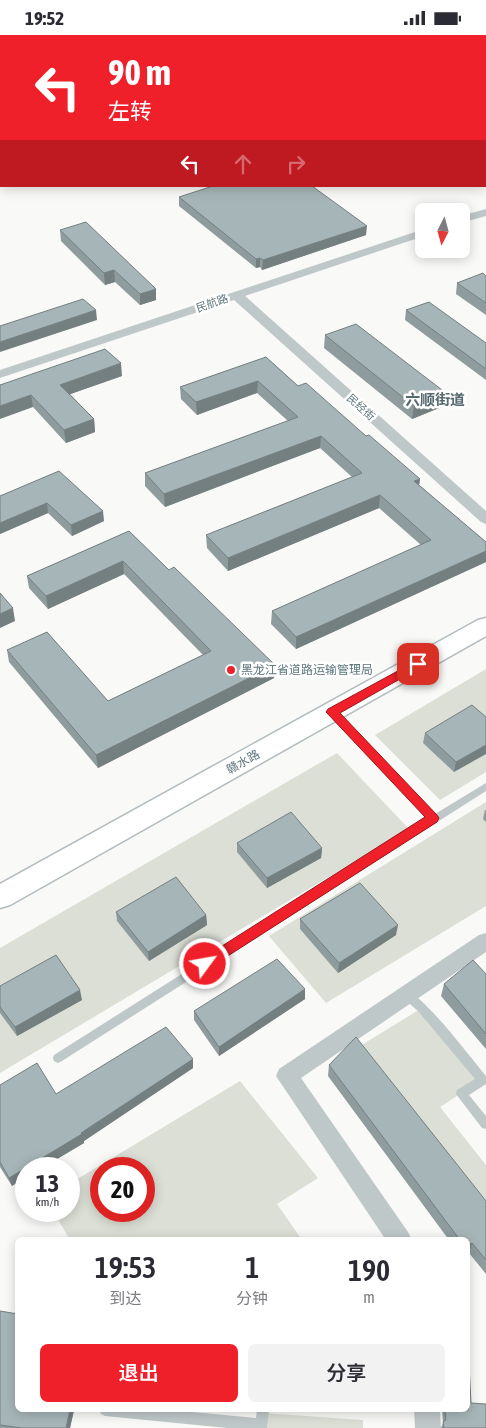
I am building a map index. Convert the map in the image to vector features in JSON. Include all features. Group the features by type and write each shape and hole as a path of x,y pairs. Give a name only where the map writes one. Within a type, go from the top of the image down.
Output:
{"main road":[{"name":"赣水路","path":"0,883 294,722 486,613"},
{"name":"赣水路","path":"0,897 486,626"}],"street":[{"path":"470,217 486,212"},
{"name":"民航路","path":"0,374 415,235"},
{"name":"民经街","path":"236,294 486,519"},
{"path":"398,1237 287,1076 486,941"},
{"path":"427,1412 428,1428"}],"lane":[{"path":"332,712 433,818"},
{"path":"58,1058 486,786"},
{"path":"407,995 422,1008 483,1079 461,1094 486,1124"},
{"path":"126,1412 262,1425 263,1412"}],"shaded area":[{"path":"486,669 486,772 440,800 375,735"},
{"path":"337,753 409,829 0,1073 0,948"},
{"path":"486,802 486,906 326,1003 269,936"},
{"path":"422,1008 483,1079 440,1107 486,1165 486,1215 355,1049"},
{"path":"240,1081 318,1178 277,1204 300,1237 68,1237 59,1222 80,1222 80,1177 90,1171 90,1222 155,1222 155,1157 114,1157"},
{"path":"263,1413 363,1420 363,1428 262,1428"}],"building":[{"path":"210,187 313,187 367,226 263,260 260,258 256,259 179,197"},
{"path":"86,222 156,289 140,294 114,270 104,273 60,230"},
{"path":"483,273 486,276 486,303 457,283"},
{"path":"83,299 96,310 0,342 0,326"},
{"path":"429,302 486,343 486,369 406,310"},
{"path":"356,324 446,393 414,406 325,335"},
{"path":"105,349 121,363 60,385 94,419 64,430 31,395 0,406 0,385"},
{"path":"266,357 298,386 306,383 366,436 369,435 420,479 414,481 486,542 486,551 296,637 272,611 431,540 380,495 228,558 206,535 362,473 321,436 164,494 145,473 298,417 258,381 196,402 180,387"},
{"path":"59,471 103,511 71,525 47,503 0,523 0,496"},
{"name":"黑龙江省道路运输管理局","path":"129,531 169,570 174,567 275,665 96,755 7,650 47,632 108,701 211,651 123,561 46,596 27,576"},
{"path":"0,593 13,608 0,614"},
{"path":"472,705 486,717 486,745 456,762 425,733"},
{"path":"291,812 322,848 267,878 237,843"},
{"path":"176,877 206,915 148,952 116,912"},
{"path":"360,883 398,925 339,963 300,919"},
{"path":"56,955 80,990 15,1027 0,1007 0,986"},
{"path":"277,959 305,989 219,1047 194,1011"},
{"path":"473,960 486,974 486,1034 444,984"},
{"path":"166,1027 193,1059 82,1134 44,1157 15,1157 15,1174 9,1178 0,1162 0,1085 37,1063 56,1094"},
{"path":"356,1037 486,1201 486,1260 472,1243 470,1244 470,1237 458,1237 329,1065"},
{"path":"0,1311 15,1314 15,1412 70,1412 66,1428 22,1428 0,1425"},
{"path":"470,1384 471,1403 486,1404 486,1428 444,1428 443,1422 446,1420 445,1412 470,1412"}],"place":[{"name":"黑龙江省道路运输管理局","path":"231,670"}],"district":[{"name":"六顺街道","path":"435,400"}],"route":[{"path":"205,964 433,818 332,712 418,664"}]}
